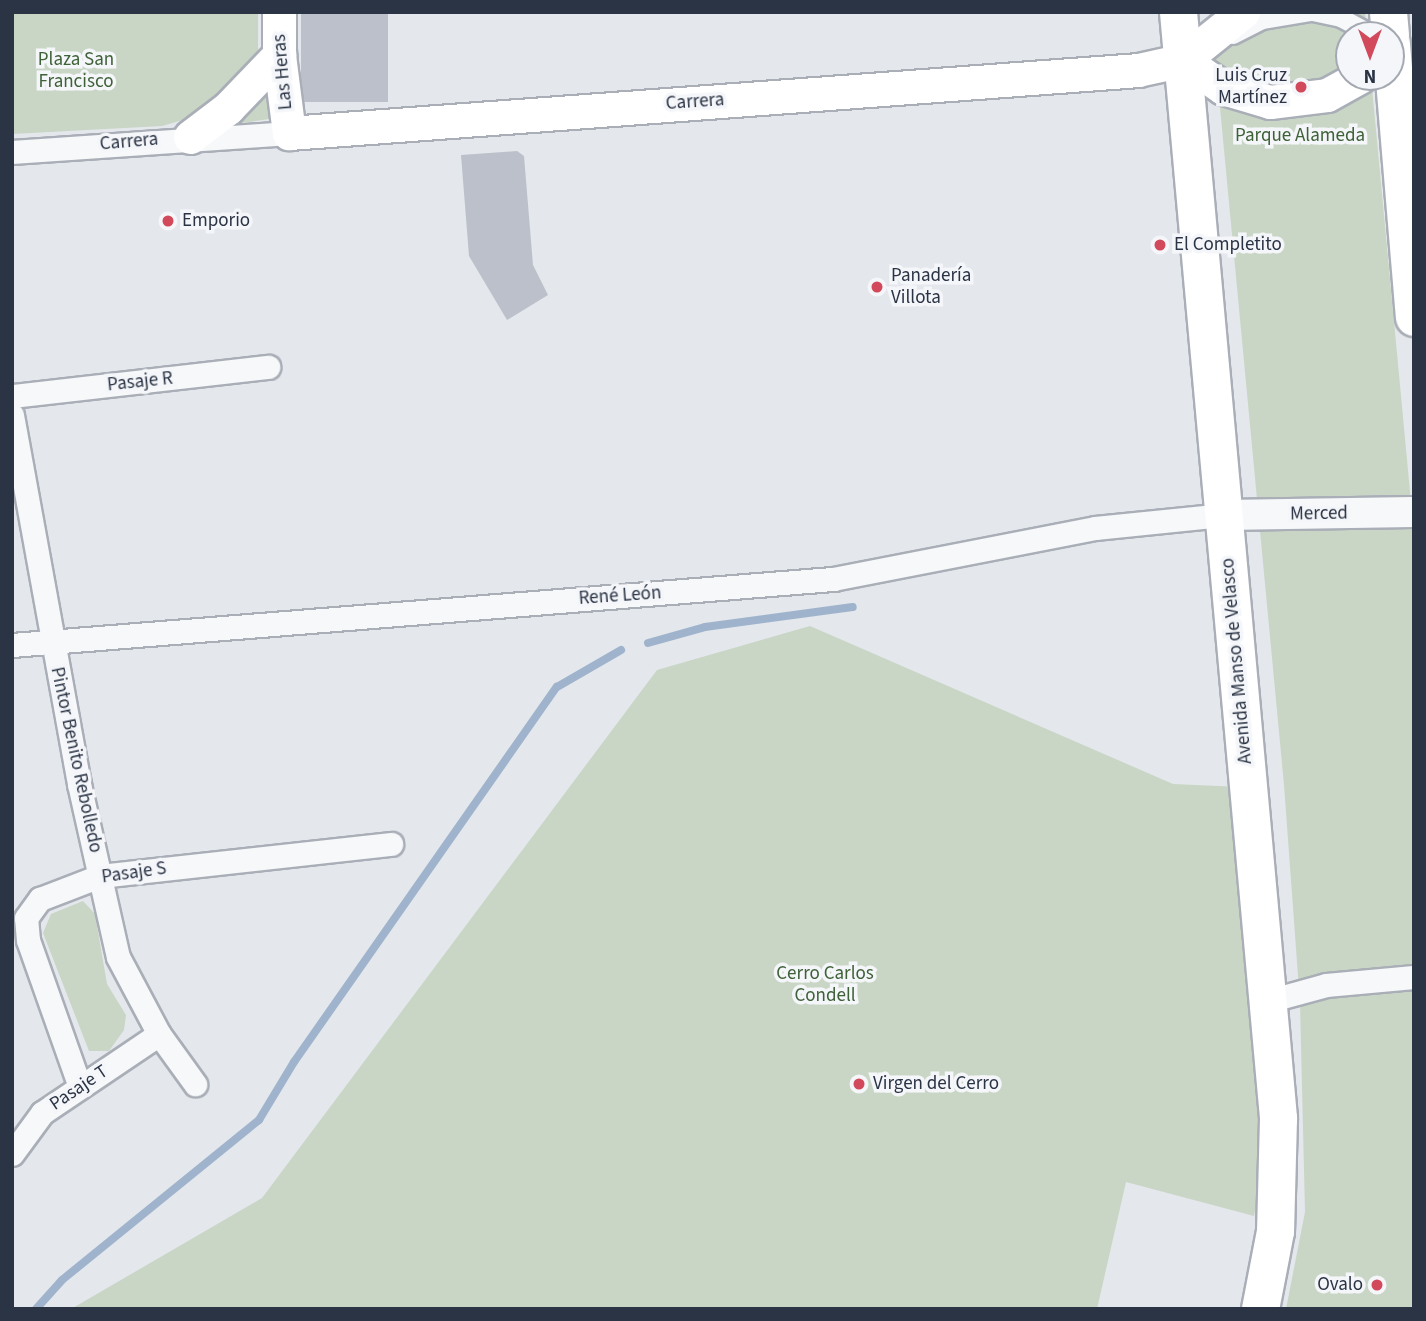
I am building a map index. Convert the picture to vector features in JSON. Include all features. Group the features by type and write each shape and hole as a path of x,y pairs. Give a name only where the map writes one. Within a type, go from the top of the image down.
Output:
{"main road":[{"name":"Las Heras","path":"279,12 279,55 289,133"},
{"name":"Avenida Manso de Velasco","path":"1178,12 1268,1001 1279,1184 1260,1309"},
{"path":"1243,12 1182,60 1223,88 1270,102 1327,95 1335,91"},
{"path":"190,137 228,108 279,55"},
{"name":"Carrera","path":"289,133 1138,70 1182,60"},
{"path":"1395,91 1414,317"}],"street":[{"path":"1335,79 1296,90 1235,78 1215,66 1214,51 1231,36 1262,20 1312,12 1346,21"},
{"name":"Carrera","path":"12,152 190,137 289,133"},
{"name":"Pasaje R","path":"12,396 268,367"},
{"name":"Pintor Benito Rebolledo","path":"12,415 51,640 118,957 159,1034 195,1084"},
{"name":"Merced","path":"1224,515 1414,512"},
{"name":"René León","path":"12,645 833,579 1095,528 1224,515"},
{"name":"Pasaje S","path":"80,1087 28,940 26,918 40,899 100,876 390,844"},
{"path":"1268,1001 1326,985 1414,977"},
{"name":"Pasaje T","path":"12,1154 42,1113 159,1034"}],"green space":[{"name":"Plaza San Francisco","path":"12,12 258,12 258,56 244,80 186,119 162,126 12,134"},
{"name":"Parque Alameda","path":"1211,12 1365,12 1366,21 1335,21 1335,91 1372,91 1414,534 1414,1309 1286,1309 1305,1212 1300,1003 1284,785"},
{"path":"267,91 269,119 236,124"},
{"name":"Cerro Carlos Condell","path":"810,626 1173,784 1241,787 1266,1156 1254,1216 1126,1182 1097,1309 71,1309 262,1198 657,670"},
{"path":"83,901 95,914 107,984 126,1015 124,1030 109,1051 89,1051 43,933 51,914"}],"building":[{"path":"301,12 388,12 388,102 301,102"},
{"path":"517,151 524,156 533,265 548,295 507,320 469,256 461,155"}],"waterway":[{"path":"648,643 705,627 853,607"},
{"path":"36,1309 62,1280 259,1120 294,1062 557,687 621,650"}],"place":[{"name":"Luis Cruz Martínez","path":"1301,87"},
{"name":"Emporio","path":"168,221"},
{"name":"El Completito","path":"1160,245"},
{"name":"Panadería Villota","path":"877,287"},
{"name":"Virgen del Cerro","path":"859,1084"},
{"name":"Ovalo","path":"1377,1285"}]}
